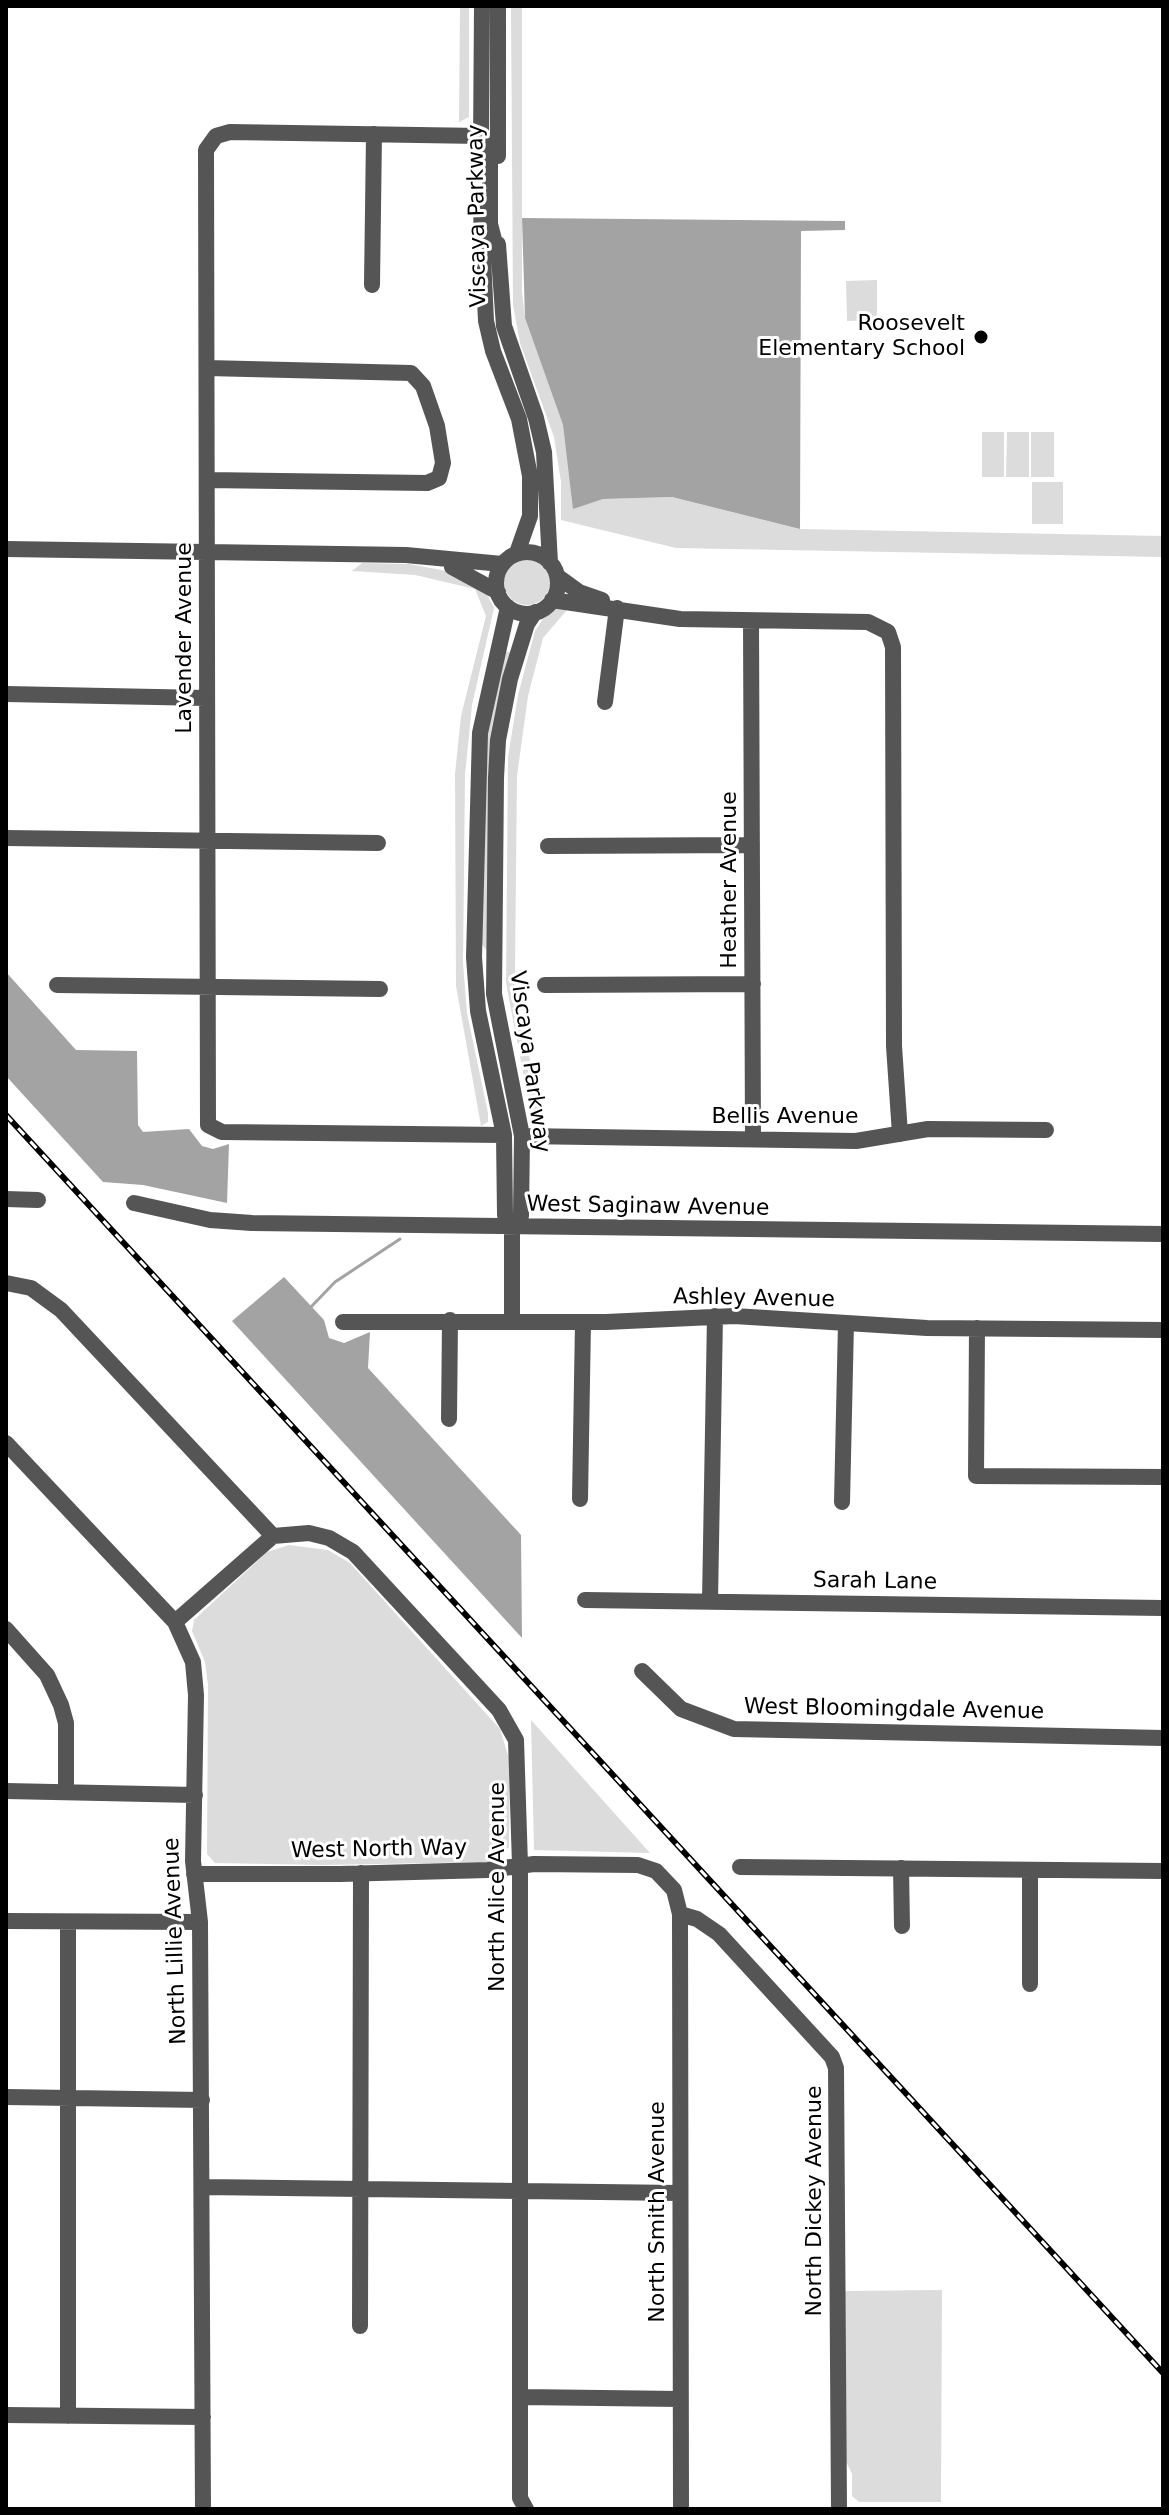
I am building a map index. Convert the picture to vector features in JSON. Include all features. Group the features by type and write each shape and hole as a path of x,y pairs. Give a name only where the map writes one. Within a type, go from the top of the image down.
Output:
{"street":[{"name":"Viscaya Parkway","path":"482,6 481,269 486,321 493,351 519,419 530,476 530,516 517,553"},
{"name":"Viscaya Parkway","path":"498,6 497,251 504,326 536,418 544,452 554,569"},
{"name":"Lavender Avenue","path":"374,134 230,132 216,136 206,150 208,1125 222,1132 504,1135"},
{"path":"372,285 374,134 481,136 490,150 490,224 497,251"},
{"path":"207,368 399,371 420,379 440,440 443,471 436,480 207,480"},
{"path":"6,549 406,555 444,561 502,564"},
{"path":"617,608 579,592 536,553 517,553 502,564 496,578 498,592 508,607 521,613 535,612 552,600 680,619 868,622 888,632 893,647 894,1046 900,1134"},
{"path":"444,561 498,592"},
{"path":"552,600 554,569"},
{"name":"Viscaya Parkway","path":"508,607 480,733 474,957 478,1011 504,1135 505,1215 512,1227 521,1216 522,1136 499,1024 492,962 498,740 510,679 527,624 535,612"},
{"path":"605,702 617,608"},
{"name":"Heather Avenue","path":"751,621 753,1139"},
{"path":"6,694 206,698"},
{"path":"6,838 378,843"},
{"path":"548,846 752,845"},
{"path":"474,957 485,963 491,1013 499,1024"},
{"path":"545,985 753,984"},
{"path":"57,985 380,989"},
{"name":"Bellis Avenue","path":"522,1136 856,1141 942,1129 1046,1130"},
{"path":"6,1199 38,1200"},
{"name":"West Saginaw Avenue","path":"134,1203 231,1222 1163,1234"},
{"path":"512,1227 512,1321"},
{"path":"6,1283 31,1288 61,1310 273,1536 175,1622"},
{"path":"710,1601 715,1316"},
{"name":"Ashley Avenue","path":"343,1322 583,1322 715,1316 977,1328 1163,1330"},
{"path":"449,1419 450,1320"},
{"path":"580,1499 583,1322"},
{"path":"842,1502 846,1323"},
{"path":"977,1328 976,1476 1163,1477"},
{"name":"North Lillie Avenue","path":"6,1443 175,1622 190,1650 195,1677 194,1874 200,1922 204,2187 203,2509"},
{"name":"North Alice Avenue","path":"273,1536 309,1533 329,1538 353,1552 499,1710 516,1740 520,1865 520,2505"},
{"name":"Sarah Lane","path":"585,1600 1163,1608"},
{"path":"6,1629 47,1675 61,1705 66,1723 66,1791"},
{"name":"West Bloomingdale Avenue","path":"642,1671 681,1709 734,1729 1163,1738"},
{"path":"6,1791 195,1795"},
{"name":"West North Way","path":"194,1874 488,1870 520,1865 647,1866 674,1890 680,1914"},
{"path":"740,1867 1163,1871"},
{"path":"901,1868 902,1926"},
{"path":"1030,1870 1030,1984"},
{"path":"360,2326 361,1873"},
{"name":"North Smith Avenue","path":"680,1914 681,2509"},
{"name":"North Dickey Avenue","path":"680,1914 697,1919 719,1934 832,2057 836,2068 839,2509"},
{"path":"6,1921 200,1922"},
{"path":"68,1922 68,2416"},
{"path":"6,2097 202,2100"},
{"path":"204,2187 679,2193"},
{"path":"521,2397 680,2399"},
{"path":"6,2415 203,2417"}],"shaded area":[{"path":"460,6 469,6 469,117 459,122"},
{"path":"511,6 522,6 522,291 525,318 563,425 574,508 603,499 672,497 800,529 1163,536 1163,557 676,548 561,520 561,482 554,437 520,343 513,305"},
{"path":"522,218 845,221 845,230 801,231 800,529 672,497 603,499 573,509 563,425 525,318"},
{"path":"877,280 877,320 847,321 846,281"},
{"path":"982,432 1004,432 1004,477 982,477"},
{"path":"1007,432 1029,432 1029,477 1006,477"},
{"path":"1031,432 1054,432 1054,477 1031,477"},
{"path":"1032,482 1063,482 1063,524 1032,524"},
{"path":"527,559 543,566 550,582 543,598 527,605 511,598 504,582 511,566"},
{"path":"362,563 410,564 451,572 486,592 494,608 472,705 465,775 463,963 467,1013 488,1113 488,1122 481,1126 456,986 455,774 461,716 486,616 475,589 415,575 352,571"},
{"path":"560,607 567,610 543,638 528,696 517,776 515,969 518,1007 539,1099 540,1126 532,1119 506,983 508,757 518,695 535,631 543,619"},
{"path":"504,651 513,653 487,951 480,942 483,753"},
{"path":"6,972 76,1050 137,1051 138,1125 143,1132 189,1129 202,1146 213,1149 229,1144 227,1203 143,1185 103,1182 6,1076"},
{"path":"284,1277 324,1320 329,1338 344,1343 370,1332 368,1368 521,1535 522,1638 232,1321"},
{"path":"289,1545 328,1550 350,1563 500,1729 510,1762 509,1847 501,1856 489,1862 323,1865 215,1863 207,1854 208,1685 205,1662 192,1631 194,1620 267,1552"},
{"path":"531,1720 650,1853 534,1850"},
{"path":"942,2290 941,2502 859,2502 852,2496 852,2474 843,2455 844,2291"}],"waterway":[{"path":"310,1308 335,1282 400,1239"}],"railway":[{"path":"6,1115 1163,2373"}],"place":[{"name":"Roosevelt Elementary School","path":"981,337"}]}
